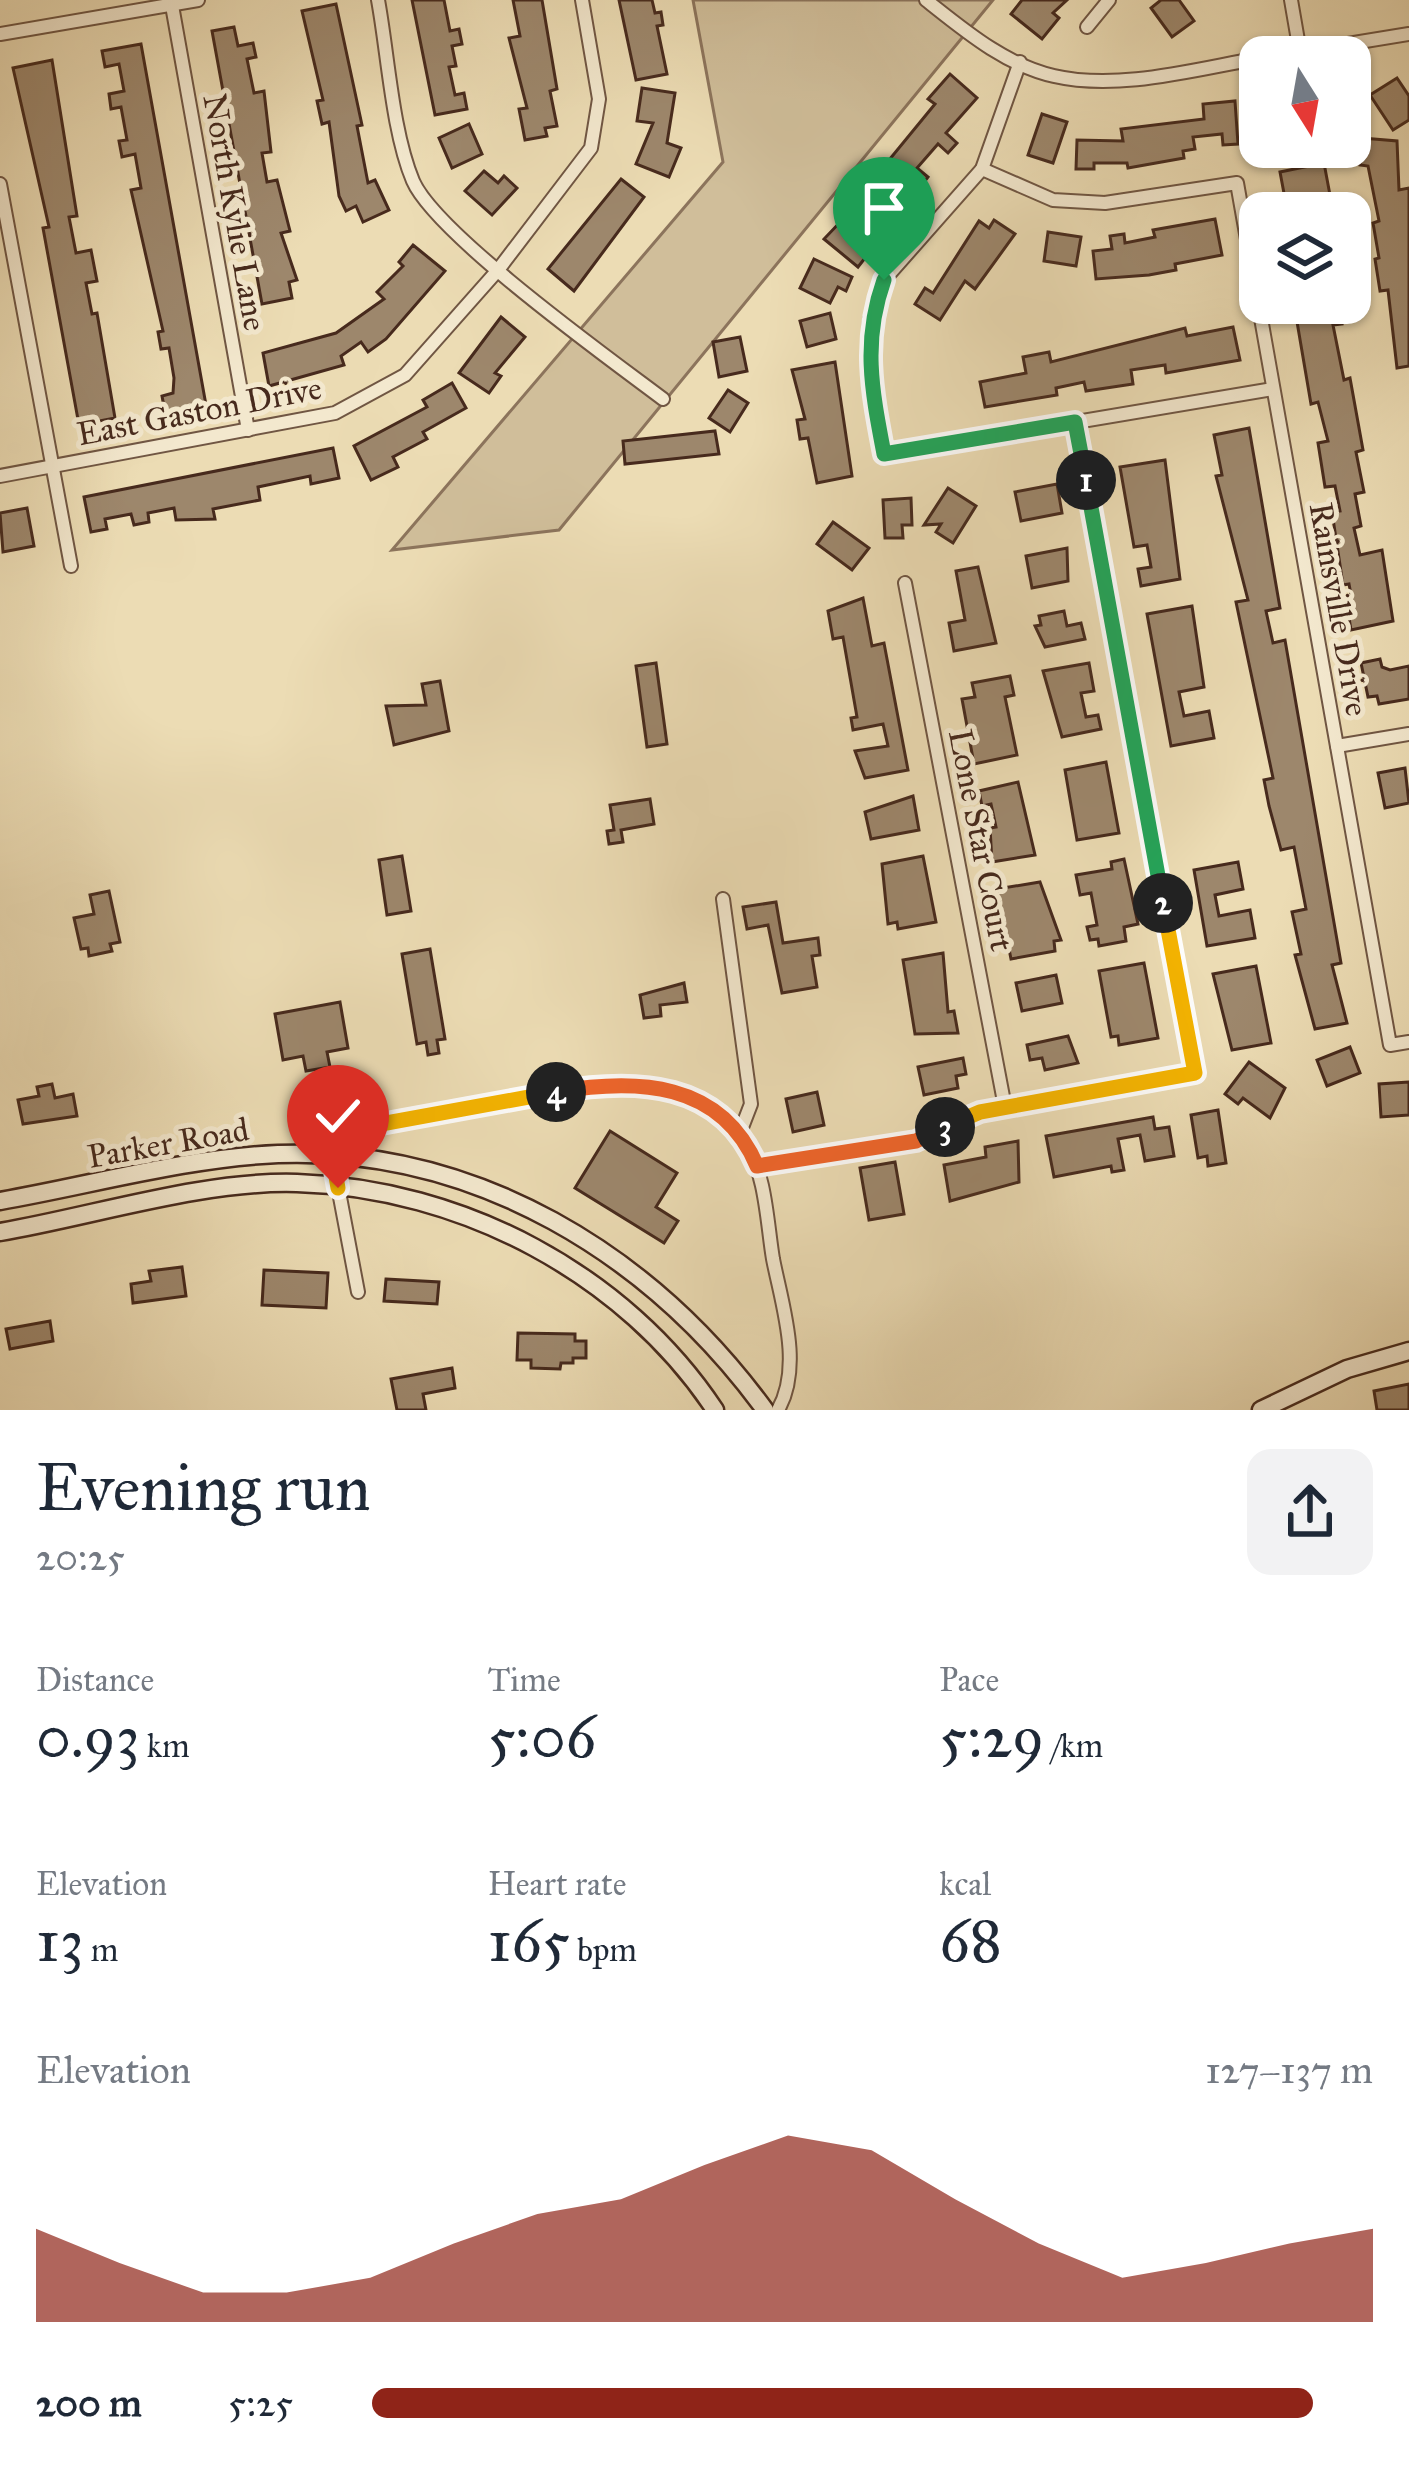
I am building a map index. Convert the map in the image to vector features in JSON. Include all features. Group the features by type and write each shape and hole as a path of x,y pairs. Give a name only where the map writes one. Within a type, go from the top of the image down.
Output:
{"main road":[{"name":"Parker Road","path":"0,1201 214,1161 332,1154 423,1171 574,1230 664,1294 765,1410"},
{"name":"Parker Road","path":"0,1232 244,1186 297,1183 430,1206 559,1259 646,1322 715,1410"},
{"path":"1261,1410 1347,1369 1409,1351"}],"street":[{"path":"0,34 198,0"},
{"path":"378,0 412,178 430,206 498,270 663,399"},
{"name":"East Gaston Drive","path":"0,476 335,413 405,375 498,270 591,148 598,99 582,0"},
{"path":"926,0 988,48 1055,76 1134,79 1239,62"},
{"path":"1087,27 1109,0"},
{"path":"1291,0 1297,36"},
{"name":"North Kylie Lane","path":"171,2 248,430"},
{"path":"1371,40 1409,34"},
{"path":"1020,62 982,170 884,280 870,320 868,373 884,454 1273,389"},
{"name":"Rainsville Drive","path":"982,170 1053,200 1105,203 1237,183 1390,1045 1409,1042"},
{"path":"0,184 71,566"},
{"path":"757,1166 916,1141 980,1112 1195,1073 1075,422"},
{"name":"Lone Star Court","path":"905,583 1005,1107"},
{"path":"1337,746 1409,734"},
{"path":"723,899 751,1104 740,1135"},
{"path":"358,1292 332,1154 381,1124 626,1084 686,1093 740,1135 757,1166 790,1347 787,1395 778,1410"}],"shaded area":[{"path":"693,0 993,0 559,530 392,550 723,162"}],"building":[{"path":"412,0 444,0 450,31 459,29 462,44 452,46 456,66 449,67 455,95 464,93 467,109 435,115"},
{"path":"513,0 542,0 557,89 550,91 557,126 545,128 547,136 525,140 519,109 527,108 509,38 520,36"},
{"path":"619,0 652,0 655,13 661,12 663,25 657,26 667,74 636,80"},
{"path":"1022,0 1067,0 1053,13 1059,18 1042,39 1011,14"},
{"path":"1161,0 1179,0 1194,21 1172,37 1151,8"},
{"path":"336,4 362,125 357,126 368,183 375,180 389,210 363,222 356,206 346,211 339,196 329,122 322,124 317,101 323,100 302,11"},
{"path":"234,27 238,46 253,43 256,57 247,59 254,93 264,91 271,152 262,153 267,182 277,180 290,231 281,233 297,280 289,282 292,298 262,304 212,31"},
{"path":"141,44 206,405 165,412 162,396 173,393 174,378 169,348 161,349 158,332 163,331 131,190 141,188 135,154 122,157 119,141 127,140 121,107 111,109 109,94 124,91 119,64 105,67 102,51"},
{"path":"52,60 77,216 69,217 76,253 91,250 97,281 86,283 92,314 97,313 115,418 79,425 43,228 49,227 13,68"},
{"path":"950,74 977,98 946,133 957,143 948,153 938,144 917,168 928,177 858,267 824,239 885,175 880,171 935,104 928,99"},
{"path":"1397,78 1409,96 1409,120 1393,130 1371,94"},
{"path":"642,88 675,93 667,143 681,148 669,177 636,164 653,123 637,121"},
{"path":"1235,101 1238,144 1223,145 1222,134 1193,137 1195,149 1183,151 1184,158 1128,168 1127,163 1094,163 1094,169 1076,169 1077,140 1123,141 1121,129 1204,119 1203,104"},
{"path":"1042,114 1067,122 1053,163 1028,155"},
{"path":"469,124 482,154 452,168 439,138"},
{"path":"1371,139 1397,141 1399,190 1409,188 1409,366 1397,368 1388,290 1380,291 1375,259 1379,258 1373,223 1379,221 1368,168"},
{"path":"1325,168 1329,192 1284,192 1280,172"},
{"path":"484,171 498,183 504,176 517,188 492,215 465,191"},
{"path":"621,179 644,197 574,291 548,269"},
{"path":"1215,219 1222,255 1175,264 1176,270 1096,279 1093,251 1112,249 1110,236 1124,234 1125,243 1155,237 1153,230"},
{"path":"994,220 1015,234 975,289 965,281 940,320 915,304 925,288 933,293 979,221 989,228"},
{"path":"1048,232 1081,237 1076,266 1044,261"},
{"path":"413,245 445,271 386,339 368,352 361,342 341,356 344,365 269,386 263,353 336,333 384,299 377,292 403,266 399,262"},
{"path":"814,259 852,277 846,291 838,287 830,303 800,288"},
{"path":"830,313 836,339 807,347 800,321"},
{"path":"501,317 525,337 495,373 501,376 489,393 459,373"},
{"path":"1297,324 1342,324 1333,325 1344,380 1350,378 1363,450 1356,452 1364,492 1355,494 1361,526 1354,528 1360,555 1382,550 1393,621 1351,630 1348,612 1354,611 1349,584 1343,585 1332,512 1340,511 1335,486 1325,487 1318,443 1328,441 1318,402 1311,404"},
{"path":"1233,327 1240,360 1166,373 1165,365 1131,370 1133,384 1086,391 1084,382 1056,388 1057,395 985,407 980,382 1026,373 1023,357 1049,352 1051,362 1185,328 1187,336"},
{"path":"740,337 747,371 719,377 713,342"},
{"path":"835,362 852,476 817,483 808,438 800,439 797,420 805,419 792,370"},
{"path":"452,383 466,408 423,432 427,439 393,457 398,467 371,480 354,446 427,407 423,400"},
{"path":"728,390 748,403 730,432 709,418"},
{"path":"1249,428 1280,608 1266,611 1273,643 1285,640 1341,963 1332,965 1347,1023 1315,1029 1295,955 1301,954 1292,912 1306,909 1294,847 1281,850 1269,806 1264,780 1273,778 1236,602 1248,600 1216,476 1222,475 1214,435"},
{"path":"715,431 719,454 625,464 623,441"},
{"path":"333,448 339,478 311,484 310,476 258,487 260,500 213,509 215,519 176,520 174,508 148,513 149,522 134,525 131,514 105,519 107,529 91,532 84,497"},
{"path":"1165,460 1180,579 1141,586 1138,569 1151,567 1147,545 1134,547 1120,467"},
{"path":"1057,484 1062,513 1021,521 1015,492"},
{"path":"948,488 976,506 953,543 936,532 941,524 924,525"},
{"path":"911,498 912,525 902,525 903,538 885,538 883,500"},
{"path":"27,508 34,546 3,552 0,513"},
{"path":"833,522 869,548 852,570 817,544"},
{"path":"1067,548 1068,581 1032,588 1026,556"},
{"path":"978,567 996,643 954,651 949,623 965,620 956,571"},
{"path":"863,598 872,646 884,643 908,770 865,778 855,751 888,746 883,724 853,730 851,718 857,717 843,637 833,639 828,611"},
{"path":"1192,606 1204,687 1179,692 1184,716 1209,711 1214,738 1171,746 1147,614"},
{"path":"1064,611 1067,626 1081,623 1085,639 1045,647 1035,626 1041,625 1039,616"},
{"path":"1380,659 1382,667 1390,670 1409,666 1409,699 1379,704 1377,696 1368,697 1361,663"},
{"path":"656,663 667,744 647,747 636,666"},
{"path":"1089,663 1094,691 1081,693 1086,717 1098,715 1101,729 1062,737 1043,671"},
{"path":"1010,676 1014,695 1005,697 1017,755 974,764 962,699 975,697 972,683"},
{"path":"440,681 449,731 394,745 386,706 426,705 422,684"},
{"path":"1106,762 1119,833 1077,840 1065,770"},
{"path":"1405,768 1409,803 1385,808 1378,773"},
{"path":"1018,782 1035,855 992,862 990,828 996,827 991,804 982,806 979,791"},
{"path":"913,796 919,830 871,839 865,812"},
{"path":"650,799 654,824 621,830 623,842 609,844 607,831 614,830 610,805"},
{"path":"402,856 411,911 387,915 379,860"},
{"path":"923,856 936,922 898,929 897,922 888,924 882,864"},
{"path":"1124,859 1138,924 1124,927 1126,941 1099,946 1098,939 1090,940 1087,927 1097,925 1091,893 1080,895 1076,875 1112,869 1111,862"},
{"path":"1238,862 1243,889 1215,895 1219,916 1250,910 1255,938 1207,946 1194,870"},
{"path":"1040,882 1061,940 1054,941 1055,951 1011,959 997,889"},
{"path":"109,891 120,942 110,944 112,951 89,956 88,948 81,949 74,918 94,914 90,895"},
{"path":"776,902 783,943 818,938 820,955 812,956 817,987 782,993 768,925 747,929 743,907"},
{"path":"430,949 445,1039 437,1040 439,1053 428,1055 426,1042 417,1044 402,954"},
{"path":"943,953 948,1012 954,1011 958,1033 915,1034 903,960"},
{"path":"1144,963 1158,1038 1119,1045 1118,1036 1111,1037 1099,971"},
{"path":"1256,966 1271,1043 1232,1050 1213,974"},
{"path":"1056,975 1062,1003 1022,1011 1016,983"},
{"path":"684,983 687,1002 660,1005 661,1016 644,1018 640,995"},
{"path":"340,1002 348,1048 327,1052 330,1067 306,1071 303,1056 283,1060 275,1014"},
{"path":"1068,1036 1078,1063 1045,1070 1042,1058 1030,1060 1027,1045"},
{"path":"1350,1047 1360,1073 1327,1086 1317,1060"},
{"path":"963,1058 966,1074 956,1076 958,1088 924,1095 918,1067"},
{"path":"1249,1062 1285,1088 1270,1118 1243,1098 1238,1104 1225,1094"},
{"path":"1409,1082 1409,1115 1381,1117 1379,1084"},
{"path":"52,1084 55,1098 73,1094 77,1116 23,1124 18,1100 39,1096 37,1087"},
{"path":"817,1092 824,1125 793,1132 786,1099"},
{"path":"1218,1110 1226,1163 1208,1166 1207,1156 1198,1158 1191,1115"},
{"path":"1153,1117 1155,1129 1169,1127 1174,1156 1145,1161 1140,1135 1118,1139 1124,1170 1112,1172 1111,1166 1054,1177 1046,1136"},
{"path":"610,1131 677,1173 656,1207 678,1221 664,1243 575,1188"},
{"path":"1018,1141 1019,1182 950,1201 944,1165 986,1157 985,1147"},
{"path":"895,1162 904,1214 869,1220 860,1168"},
{"path":"182,1267 186,1296 133,1303 131,1284 151,1281 149,1271"},
{"path":"264,1270 328,1273 326,1308 262,1305"},
{"path":"386,1279 439,1282 437,1304 384,1301"},
{"path":"50,1321 53,1341 10,1349 6,1329"},
{"path":"518,1333 575,1334 575,1341 586,1341 586,1358 561,1363 560,1369 531,1368 531,1360 517,1360"},
{"path":"452,1368 455,1388 423,1394 426,1410 397,1410 391,1379"},
{"path":"1409,1384 1409,1410 1377,1410 1374,1391"}],"route":[{"path":"338,1188 332,1154 381,1124 590,1086 667,1088 699,1099 740,1135 757,1166 916,1141 980,1112 1195,1073 1075,422 884,454 868,373 870,320 884,280"}]}
